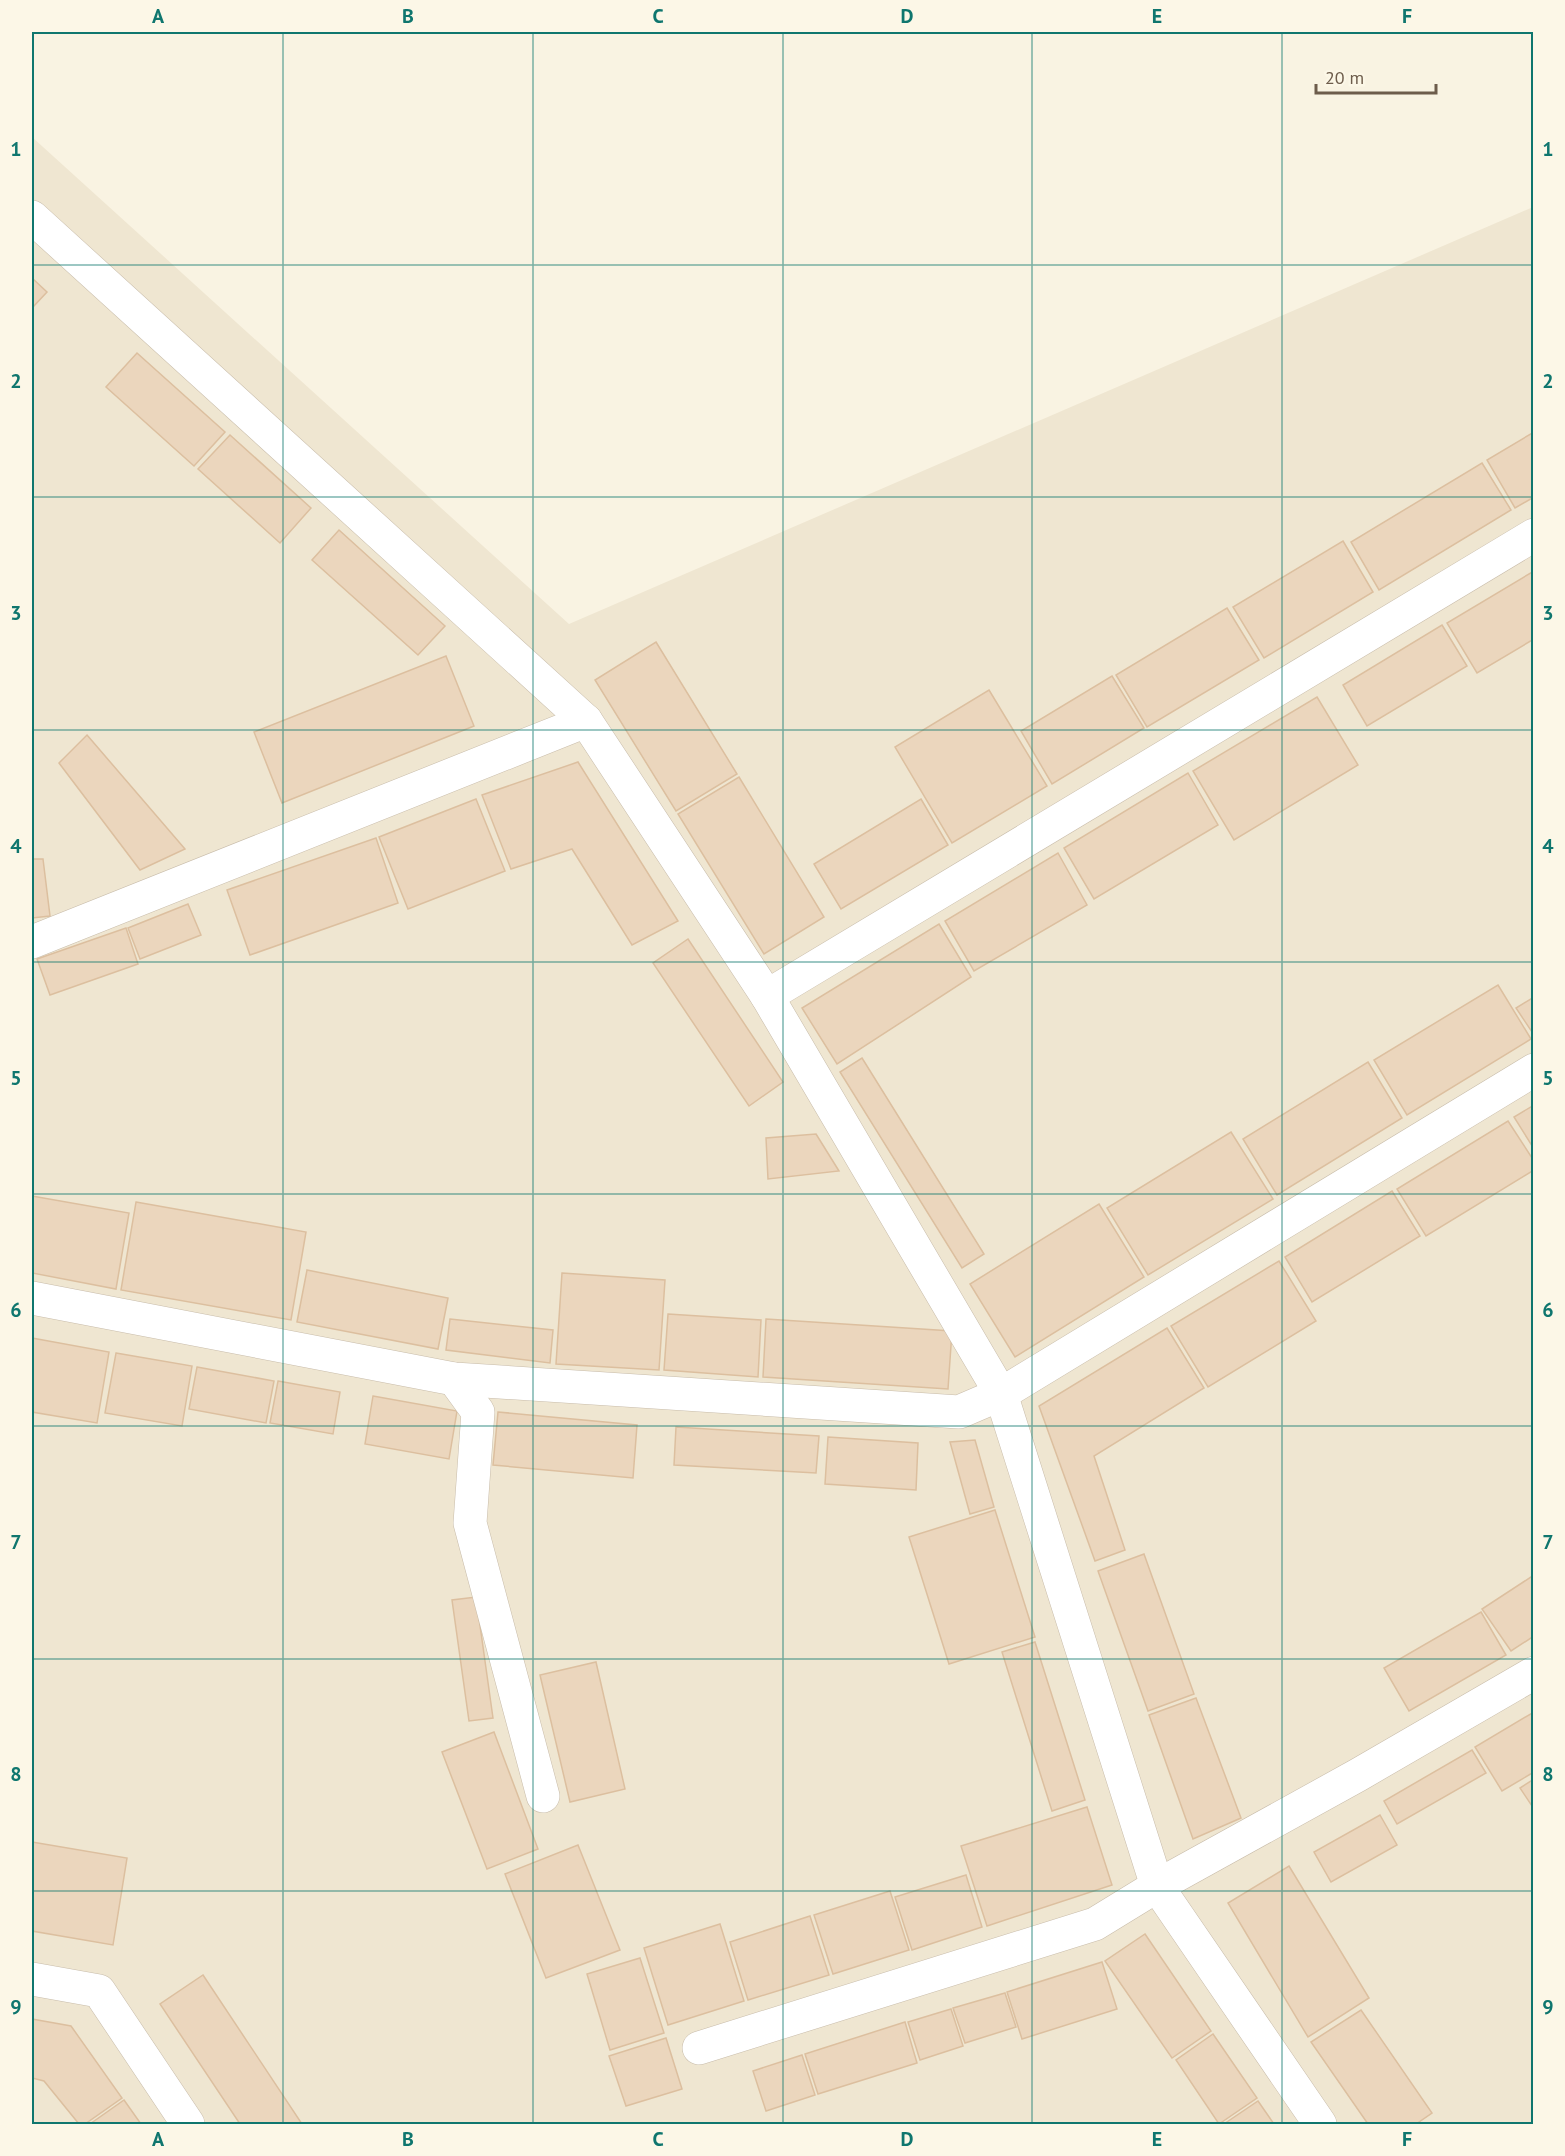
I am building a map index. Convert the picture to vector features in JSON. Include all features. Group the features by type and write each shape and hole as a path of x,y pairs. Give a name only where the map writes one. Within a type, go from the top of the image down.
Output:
{"street":[{"path":"32,217 586,721 767,996 1001,1394 1157,1886 1320,2124"},
{"path":"767,996 1533,535"},
{"path":"32,942 586,721"},
{"path":"32,1298 454,1379 959,1412 1001,1394 1533,1070"},
{"path":"454,1379 478,1412 470,1523 543,1796"},
{"path":"699,2048 1095,1924 1157,1886 1358,1775 1533,1673"},
{"path":"32,1979 99,1991 188,2124"}],"shaded area":[{"path":"32,137 569,624 1533,207 1533,2124 32,2124"}],"building":[{"path":"32,278 47,292 32,308"},
{"path":"137,353 225,432 194,466 106,387"},
{"path":"1534,432 1534,497 1515,508 1487,460"},
{"path":"230,435 311,508 280,543 198,469"},
{"path":"1482,463 1511,510 1379,590 1351,542"},
{"path":"339,530 445,626 418,655 312,560"},
{"path":"1343,541 1373,592 1264,658 1233,607"},
{"path":"1534,571 1534,639 1477,673 1447,623"},
{"path":"1227,608 1259,660 1147,727 1116,675"},
{"path":"1442,625 1467,666 1367,726 1343,685"},
{"path":"656,642 737,774 676,811 595,680"},
{"path":"446,656 474,726 282,803 254,732"},
{"path":"1112,676 1144,728 1052,784 1021,731"},
{"path":"989,690 1047,786 952,843 895,747"},
{"path":"1317,697 1358,765 1234,840 1193,771"},
{"path":"87,735 185,849 140,870 59,763"},
{"path":"578,762 678,921 632,945 572,849 511,869 482,795"},
{"path":"1188,773 1218,825 1094,899 1064,848"},
{"path":"739,777 824,917 764,954 678,814"},
{"path":"476,799 505,871 408,909 379,837"},
{"path":"921,799 948,845 841,909 814,864"},
{"path":"376,838 398,903 250,955 227,890"},
{"path":"1058,853 1087,905 974,971 945,921"},
{"path":"32,859 43,859 50,916 32,918"},
{"path":"188,904 201,935 140,959 128,928"},
{"path":"939,924 971,977 837,1064 802,1008"},
{"path":"126,928 138,964 50,995 37,959"},
{"path":"688,939 783,1082 749,1106 653,963"},
{"path":"1498,985 1531,1039 1407,1115 1374,1060"},
{"path":"1534,997 1534,1035 1516,1008"},
{"path":"862,1058 984,1254 962,1268 840,1072"},
{"path":"1368,1062 1402,1118 1277,1195 1243,1139"},
{"path":"1534,1105 1534,1149 1514,1117"},
{"path":"1508,1121 1534,1161 1534,1170 1426,1236 1397,1189"},
{"path":"1231,1132 1273,1199 1148,1275 1107,1208"},
{"path":"816,1134 839,1171 768,1179 766,1138"},
{"path":"1392,1191 1420,1236 1312,1302 1285,1257"},
{"path":"32,1196 129,1213 116,1289 32,1273"},
{"path":"136,1202 306,1232 291,1320 121,1290"},
{"path":"1099,1204 1144,1277 1015,1357 970,1284"},
{"path":"1279,1261 1316,1321 1208,1387 1171,1326"},
{"path":"307,1270 448,1298 438,1349 297,1322"},
{"path":"562,1273 665,1280 659,1370 556,1364"},
{"path":"668,1314 761,1320 758,1377 664,1370"},
{"path":"450,1319 553,1330 550,1363 446,1350"},
{"path":"766,1319 952,1331 948,1389 763,1377"},
{"path":"1167,1328 1204,1388 1094,1456 1125,1550 1095,1561 1039,1406"},
{"path":"32,1338 109,1352 97,1423 32,1412"},
{"path":"116,1353 192,1366 182,1426 105,1413"},
{"path":"197,1367 274,1381 266,1423 189,1409"},
{"path":"278,1381 340,1392 333,1434 270,1423"},
{"path":"373,1396 457,1411 449,1459 365,1444"},
{"path":"498,1412 637,1425 633,1478 493,1465"},
{"path":"676,1427 819,1436 816,1473 674,1465"},
{"path":"828,1437 918,1443 916,1490 825,1484"},
{"path":"975,1440 994,1507 970,1514 950,1442"},
{"path":"995,1510 1035,1637 949,1664 909,1537"},
{"path":"1144,1554 1194,1694 1148,1711 1098,1571"},
{"path":"1534,1575 1534,1636 1511,1651 1482,1609"},
{"path":"476,1597 493,1718 469,1721 452,1600"},
{"path":"1481,1612 1506,1655 1409,1711 1384,1668"},
{"path":"1035,1642 1085,1800 1052,1811 1002,1652"},
{"path":"596,1662 625,1789 570,1802 540,1675"},
{"path":"1196,1698 1241,1818 1193,1839 1149,1715"},
{"path":"1534,1712 1534,1772 1502,1791 1475,1747"},
{"path":"494,1732 538,1849 487,1869 442,1752"},
{"path":"1472,1750 1486,1773 1397,1824 1384,1801"},
{"path":"1534,1779 1534,1809 1520,1788"},
{"path":"1087,1807 1112,1885 987,1926 961,1846"},
{"path":"1380,1815 1397,1845 1331,1882 1314,1852"},
{"path":"32,1842 127,1858 113,1945 32,1931"},
{"path":"578,1845 620,1950 546,1978 505,1874"},
{"path":"1289,1866 1369,1998 1308,2037 1228,1903"},
{"path":"966,1875 982,1927 912,1950 895,1897"},
{"path":"890,1891 909,1950 833,1974 814,1915"},
{"path":"810,1916 829,1975 748,2000 730,1942"},
{"path":"720,1924 744,2001 668,2025 644,1948"},
{"path":"1145,1934 1211,2031 1172,2058 1105,1961"},
{"path":"640,1958 664,2033 610,2050 587,1974"},
{"path":"1102,1962 1117,2009 1022,2039 1007,1992"},
{"path":"203,1975 302,2124 240,2124 160,2004"},
{"path":"1005,1993 1016,2027 965,2043 953,2008"},
{"path":"951,2009 963,2046 920,2060 908,2022"},
{"path":"1361,2010 1432,2113 1416,2124 1368,2124 1311,2042"},
{"path":"32,2019 71,2026 122,2098 85,2124 79,2124 44,2081 32,2078"},
{"path":"905,2022 917,2063 818,2094 805,2054"},
{"path":"1213,2034 1257,2098 1219,2124 1176,2060"},
{"path":"666,2038 682,2089 626,2106 609,2056"},
{"path":"802,2055 815,2095 766,2111 753,2071"},
{"path":"124,2100 141,2124 90,2124"},
{"path":"1258,2101 1274,2124 1224,2124"}]}
